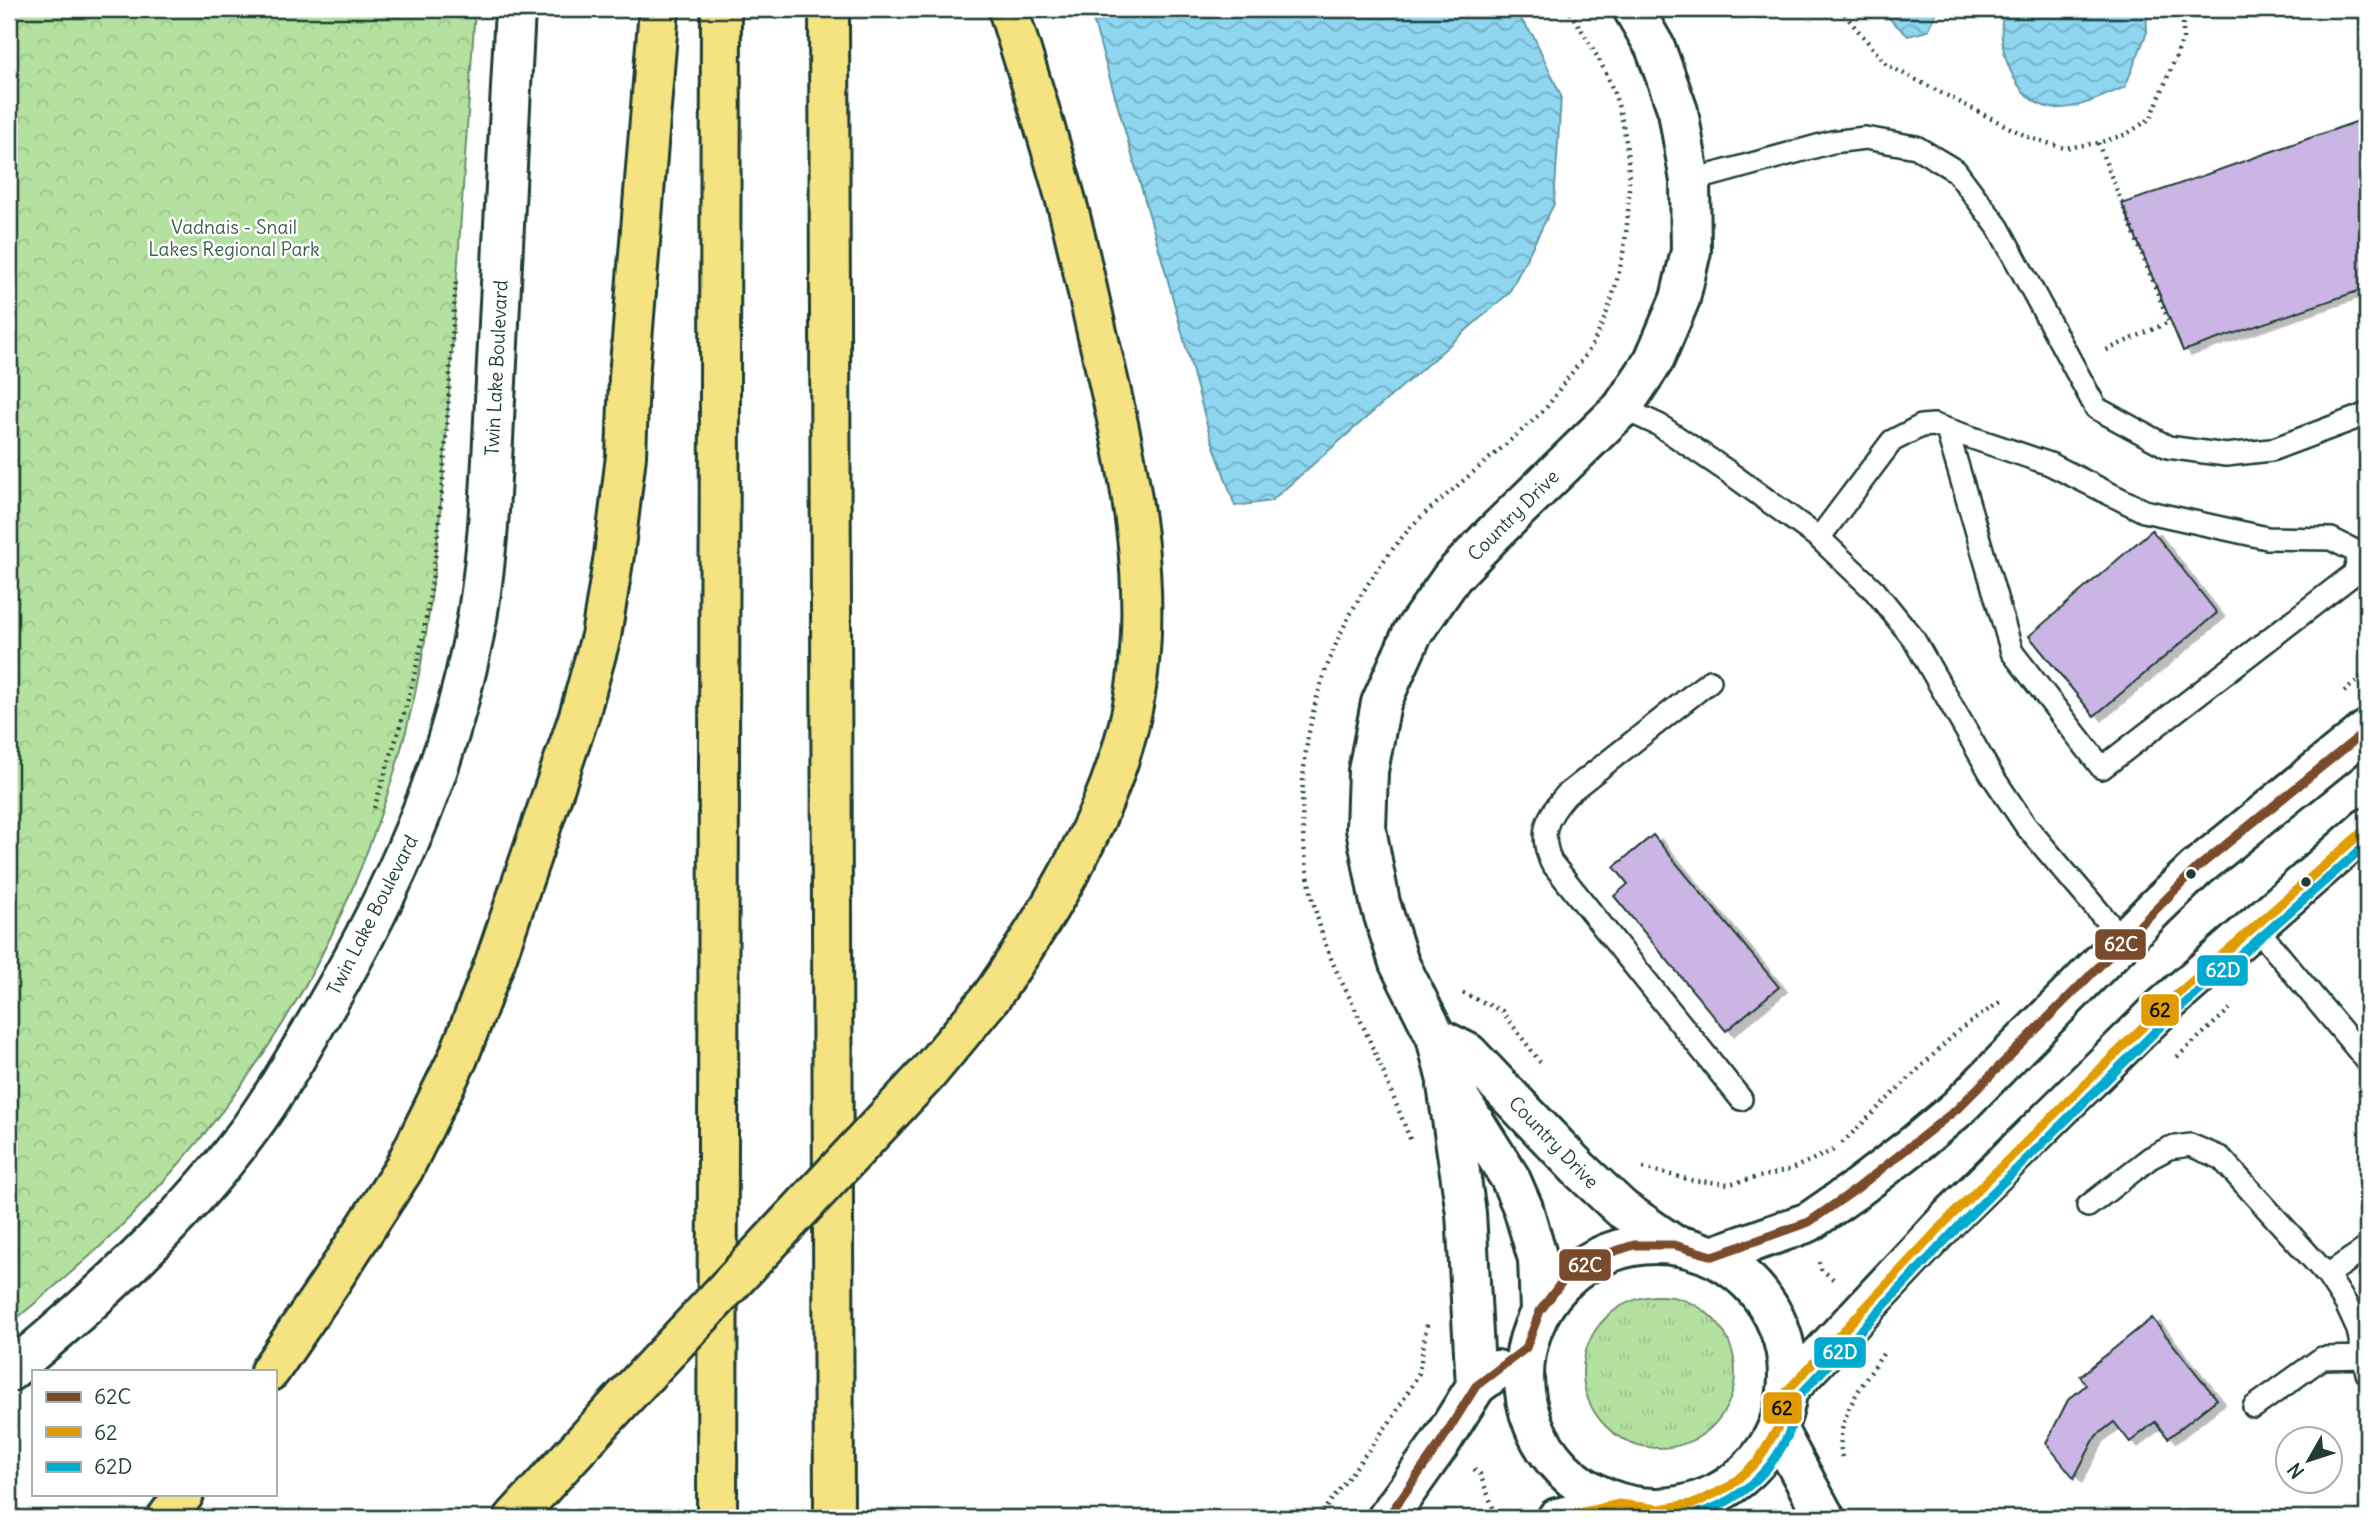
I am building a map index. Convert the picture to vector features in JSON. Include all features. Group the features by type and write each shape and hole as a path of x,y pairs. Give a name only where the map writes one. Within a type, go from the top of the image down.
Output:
{"highway":[{"path":"271,1370 403,1170 458,1058 495,962 579,716 601,636 624,468 659,9"},
{"path":"717,1518 721,9"},
{"path":"830,9 834,1518"},
{"path":"513,1518 928,1073 992,996 1037,929 1076,863 1106,793 1128,728 1143,637 1138,536 1118,421 1069,211 1009,9"},
{"path":"167,1518 183,1496"}],"street":[{"name":"Twin Lake Boulevard","path":"9,1373 116,1279 207,1181 251,1128 360,948 406,854 441,760 473,639 488,536 515,9"},
{"name":"Country Drive","path":"1540,1311 1538,1259 1523,1208 1510,1178 1446,1077 1436,1037 1398,963 1380,903 1366,830 1368,771 1381,703 1412,634 1451,578 1622,408 1654,360 1680,299 1691,251 1690,181 1678,111 1655,47 1633,9"},
{"path":"1713,1256 1808,1222 1855,1190 1957,1110 2197,868 2367,730"},
{"path":"1787,1391 1951,1216 2164,1006 2367,828"},
{"name":"Country Drive","path":"1436,1037 1468,1053 1578,1169 1622,1209 1674,1245"},
{"path":"1446,1077 1451,1127 1466,1213 1476,1386"},
{"path":"1634,1245 1674,1245 1713,1256 1746,1280 1772,1312 1786,1350 1787,1391 1777,1429 1758,1461 1730,1486 1666,1514 1619,1504 1583,1487 1553,1461 1533,1426 1523,1387 1526,1348 1540,1311 1564,1279 1597,1257 1634,1245"},
{"path":"1387,1518 1439,1445 1476,1386 1526,1348"},
{"path":"1777,1429 1825,1518"},
{"path":"1557,1518 1619,1504"}],"lane":[{"path":"1690,181 1832,142 1865,138 1916,148 1956,171 1998,227 2096,408 2168,447 2226,455 2271,450 2367,414"},
{"path":"1622,408 1659,425 1819,538 1875,591 1913,638 1991,774 2019,816 2123,940"},
{"path":"1819,538 1892,441 1921,426 1934,425 2050,464 2144,511 2266,538 2331,539 2359,553 2355,573 2102,768 2012,652 1947,430"},
{"path":"1710,681 1566,795 1548,818 1545,846 1551,862 1741,1099"},
{"path":"2254,925 2367,1061"},
{"path":"2088,1206 2150,1158 2169,1148 2190,1145 2221,1158 2327,1275 2346,1304 2358,1330 2366,1365 2322,1358 2254,1407"},
{"path":"2327,1275 2367,1248"}],"path":[{"path":"1840,9 1887,65 2028,137 2064,148 2098,143 2127,134 2151,118 2183,39 2183,9"},
{"path":"2073,365 2169,322 2098,143"},
{"path":"374,809 420,652 441,512 456,272"},
{"path":"2335,699 2367,672"},
{"path":"1456,990 1502,1012 1542,1066"},
{"path":"1634,1162 1642,1168 1691,1180 1729,1184 1789,1170 1838,1148 1959,1030 2002,1000"},
{"path":"2177,1057 2230,1009"},
{"path":"1318,1518 1394,1416 1419,1373 1428,1322"},
{"path":"1843,1462 1841,1450 1846,1417 1861,1385 1886,1348"}],"green space":[{"name":"Vadnais - Snail Lakes Regional Park","path":"9,9 475,9 443,473 431,597 406,732 361,869 301,994 244,1082 212,1124 179,1164 108,1239 9,1325"},
{"path":"1659,1296 1688,1302 1712,1319 1729,1343 1735,1372 1729,1401 1712,1425 1688,1442 1659,1448 1630,1442 1606,1425 1589,1401 1583,1372 1589,1343 1606,1319 1630,1302"}],"water":[{"path":"1090,9 1513,9 1534,37 1561,96 1554,204 1509,293 1271,501 1235,506 1209,432"},
{"path":"1879,9 1938,9 1928,31 1908,36"},
{"path":"2005,9 2146,9 2147,32 2125,87 2081,105 2053,108 2039,104 2027,96 2010,69 2002,38"}],"building":[{"path":"2367,118 2367,288 2183,351 2122,204"},
{"path":"2152,530 2217,613 2094,716 2029,636"},
{"path":"1653,835 1779,987 1726,1031 1614,896 1628,884 1614,867"},
{"path":"2152,1318 2217,1399 2168,1438 2155,1422 2130,1442 2114,1422 2096,1436 2074,1478 2046,1443 2068,1400 2086,1385 2080,1376"}],"transit line":[{"name":"62C","path":"1387,1518 1439,1445 1476,1386 1526,1348 1540,1311 1564,1279 1597,1257 1634,1245 1674,1245 1713,1256 1809,1222 1855,1190 1957,1109 2197,868 2367,730"},
{"name":"62","path":"1557,1518 1619,1504 1659,1509 1696,1503 1730,1486 1758,1461 1777,1429 1787,1391 1951,1216 2164,1006 2367,828"},
{"name":"62D","path":"1678,1518 1713,1508 1729,1500 1757,1479 1780,1451 1793,1421 1798,1397 1960,1225 2172,1015 2367,844"}]}
